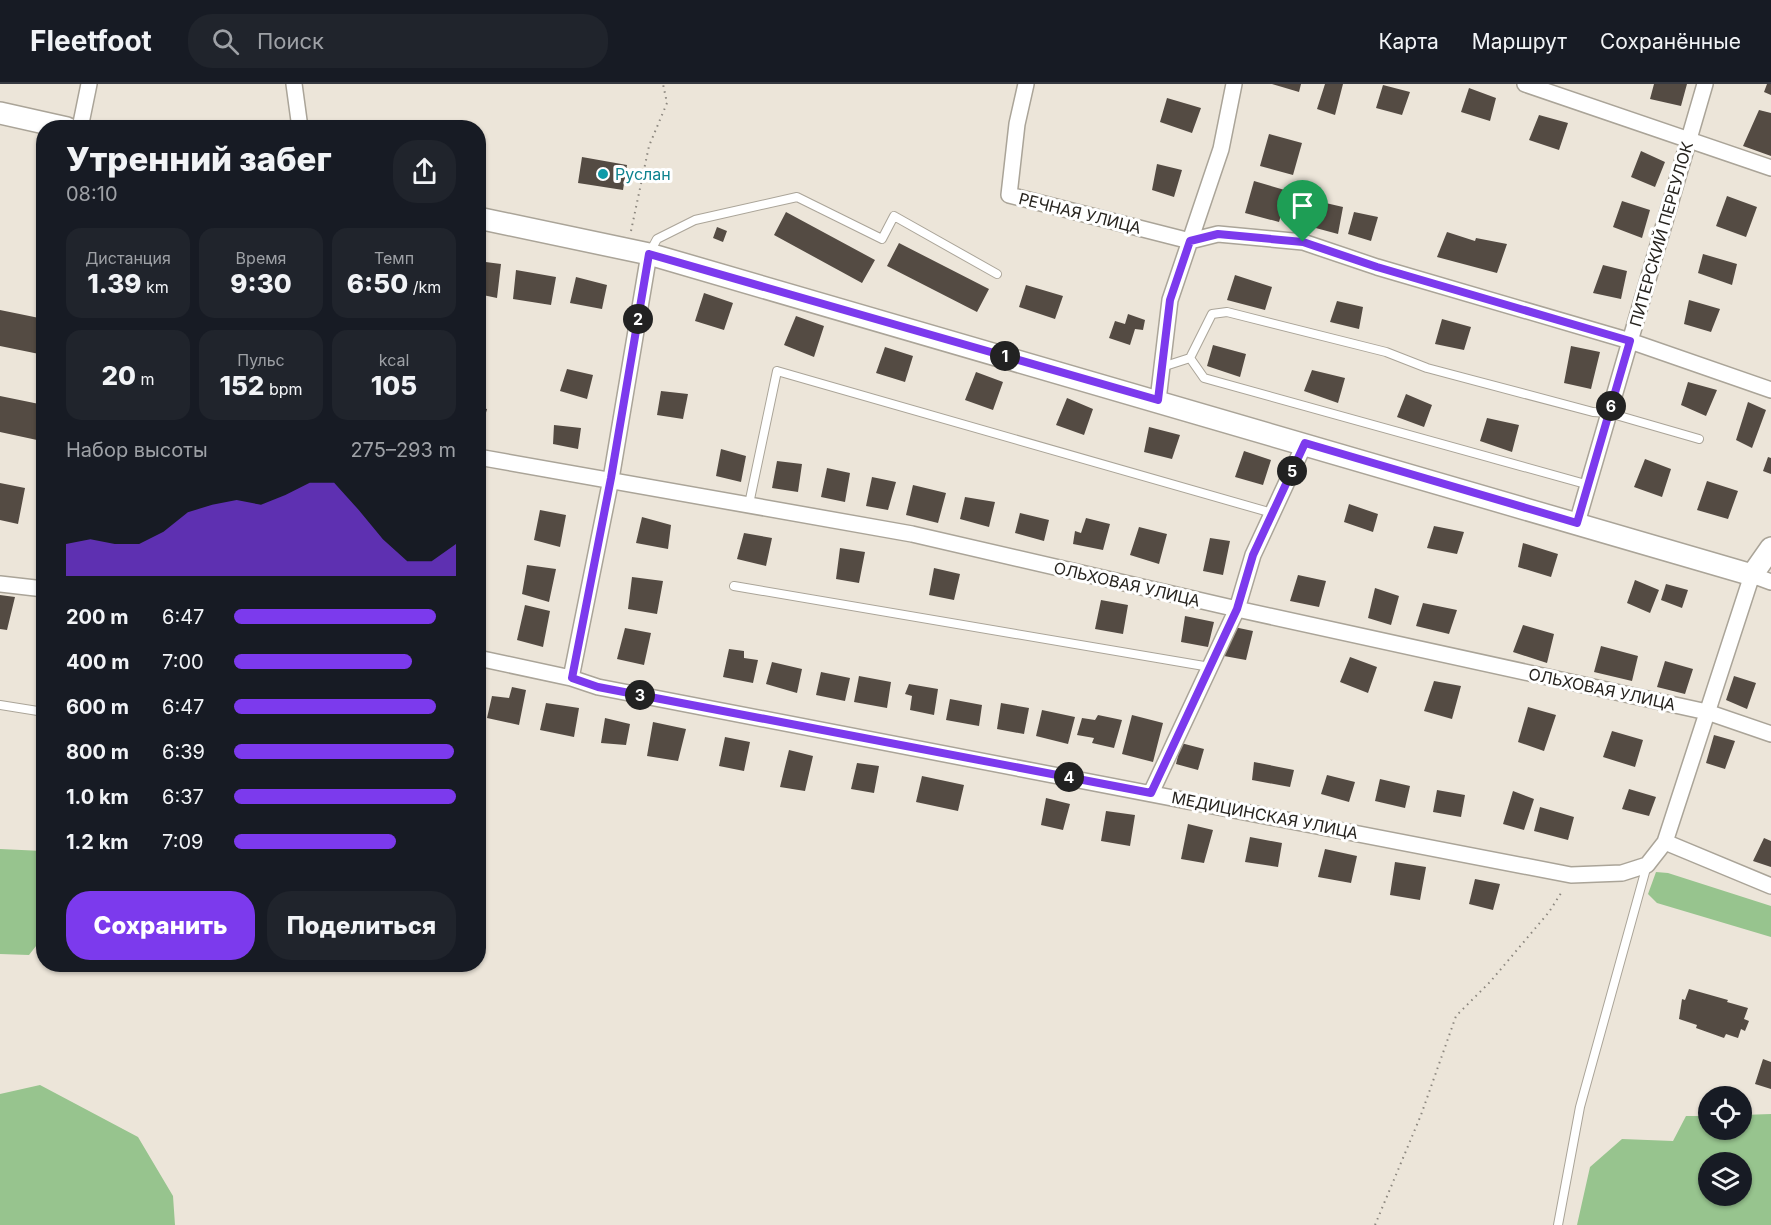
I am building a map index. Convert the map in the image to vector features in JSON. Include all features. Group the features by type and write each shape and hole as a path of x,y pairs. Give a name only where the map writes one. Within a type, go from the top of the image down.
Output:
{"street":[{"path":"82,120 89,84"},
{"path":"294,84 299,120"},
{"name":"РЕЧНАЯ УЛИЦА","path":"1026,84 1017,124 1009,195 1190,241"},
{"path":"1158,400 1170,300 1221,149 1234,84"},
{"path":"1525,84 1771,168"},
{"name":"ПИТЕРСКИЙ ПЕРЕУЛОК","path":"1577,523 1705,84"},
{"path":"0,112 36,121"},
{"path":"486,220 649,254 1158,400 1761,578"},
{"path":"1190,241 1218,234 1303,242 1377,267 1630,341 1771,390"},
{"path":"572,678 611,478 649,254"},
{"path":"1151,793 1237,609 1253,555 1305,443"},
{"name":"ОЛЬХОВАЯ УЛИЦА","path":"486,458 611,478 912,534 1237,609 1707,712 1771,734"},
{"path":"1647,865 1665,842 1707,712 1771,548"},
{"path":"0,584 36,588"},
{"name":"МЕДИЦИНСКАЯ УЛИЦА","path":"486,660 572,678 598,687 1571,875 1622,873 1647,865"},
{"path":"1665,842 1771,886"}],"lane":[{"path":"649,254 657,239 695,220 797,196 882,239 894,216 997,274"},
{"path":"1162,367 1190,358 1212,314 1227,312 1386,352 1427,368 1593,412 1609,413 1699,439"},
{"path":"1190,358 1204,378 1588,485"},
{"path":"749,504 777,371 1272,513"},
{"path":"734,586 1210,667"},
{"path":"0,705 36,710"},
{"path":"1558,1225 1580,1107 1647,865"}],"path":[{"path":"630,235 649,146 667,103 663,84"},
{"path":"1375,1225 1421,1115 1456,1016 1490,982 1549,912 1571,875"}],"green space":[{"path":"0,849 36,851 36,946 29,955 0,954"},
{"path":"1656,872 1668,873 1771,906 1771,937 1657,903 1648,894"},
{"path":"40,1085 138,1137 173,1196 175,1225 0,1225 0,1094"},
{"path":"1771,1114 1771,1225 1577,1225 1590,1167 1622,1139 1673,1141 1686,1116 1698,1116 1698,1140 1752,1140 1752,1115"}],"building":[{"path":"1272,84 1301,84 1299,92"},
{"path":"1325,84 1343,84 1335,115 1317,109"},
{"path":"1654,84 1687,84 1681,106 1650,99"},
{"path":"1767,84 1771,84 1771,95 1764,92"},
{"path":"1383,85 1410,92 1402,115 1376,108"},
{"path":"1469,88 1496,98 1490,121 1461,112"},
{"path":"1167,98 1201,108 1192,133 1160,122"},
{"path":"1759,110 1771,113 1771,156 1743,146"},
{"path":"1539,115 1568,123 1559,150 1529,140"},
{"path":"1269,134 1302,143 1293,175 1260,166"},
{"path":"1641,151 1665,162 1655,187 1631,177"},
{"name":"Руслан","path":"582,157 627,165 623,190 578,183"},
{"path":"1157,164 1182,170 1174,197 1152,190"},
{"path":"1254,181 1288,191 1279,222 1245,213"},
{"path":"1727,196 1757,207 1746,237 1716,226"},
{"path":"1317,201 1343,207 1338,234 1312,227"},
{"path":"1622,201 1650,210 1642,238 1613,227"},
{"path":"786,212 875,260 862,283 774,235"},
{"path":"1354,212 1378,217 1371,241 1348,234"},
{"path":"717,227 727,231 723,242 713,238"},
{"path":"1447,232 1475,241 1476,238 1507,244 1497,273 1437,257"},
{"path":"899,243 989,289 977,312 887,266"},
{"path":"1703,254 1737,264 1732,285 1698,273"},
{"path":"486,262 501,264 497,298 486,296"},
{"path":"1603,265 1627,271 1621,299 1593,293"},
{"path":"516,270 556,277 551,305 513,299"},
{"path":"1235,275 1272,287 1265,310 1227,300"},
{"path":"576,277 607,285 602,309 570,303"},
{"path":"1026,285 1063,296 1055,319 1019,307"},
{"path":"704,293 733,303 724,330 695,321"},
{"path":"1689,300 1720,309 1711,332 1684,324"},
{"path":"1337,301 1363,307 1359,329 1330,322"},
{"path":"0,310 36,317 36,353 0,346"},
{"path":"1128,314 1145,320 1143,330 1135,329 1130,345 1109,338 1115,321 1125,324"},
{"path":"796,316 824,326 814,357 784,345"},
{"path":"1442,319 1471,327 1464,350 1435,344"},
{"path":"1213,345 1246,354 1240,377 1207,366"},
{"path":"1571,346 1600,352 1591,389 1564,383"},
{"path":"885,347 913,356 905,382 876,373"},
{"path":"567,369 593,375 587,399 560,391"},
{"path":"1312,370 1345,378 1338,403 1304,391"},
{"path":"976,372 1003,382 993,410 965,400"},
{"path":"1688,382 1717,390 1706,416 1681,405"},
{"path":"661,391 688,394 683,419 657,415"},
{"path":"1406,394 1432,405 1424,427 1397,417"},
{"path":"0,396 36,403 36,440 0,432"},
{"path":"1067,398 1093,409 1084,435 1056,425"},
{"path":"1748,402 1766,410 1752,448 1736,440"},
{"path":"1487,418 1519,425 1512,452 1480,441"},
{"path":"554,425 581,428 578,449 553,444"},
{"path":"1149,427 1180,435 1172,459 1144,452"},
{"path":"721,449 746,456 741,482 716,476"},
{"path":"1244,451 1271,460 1263,485 1235,477"},
{"path":"1768,457 1771,458 1771,474 1763,471"},
{"path":"1645,459 1671,469 1662,497 1634,487"},
{"path":"777,461 802,464 798,492 772,488"},
{"path":"827,468 850,473 845,502 821,497"},
{"path":"872,477 896,482 888,510 866,506"},
{"path":"1707,481 1738,491 1728,519 1697,510"},
{"path":"0,483 25,488 18,524 0,520"},
{"path":"913,485 946,493 938,523 906,515"},
{"path":"965,497 995,502 989,527 960,519"},
{"path":"1349,504 1378,514 1373,532 1344,522"},
{"path":"540,510 566,515 560,547 534,540"},
{"path":"1020,513 1049,520 1044,541 1015,533"},
{"path":"642,517 671,525 668,549 636,543"},
{"path":"1086,518 1110,524 1103,550 1073,544 1075,531 1081,533"},
{"path":"1434,526 1464,532 1457,554 1427,548"},
{"path":"1139,527 1167,534 1159,564 1130,555"},
{"path":"744,533 772,538 766,566 737,559"},
{"path":"1210,538 1230,541 1223,575 1203,571"},
{"path":"1523,543 1558,554 1551,577 1518,567"},
{"path":"840,548 865,552 859,583 836,579"},
{"path":"527,565 556,569 549,602 522,594"},
{"path":"934,568 960,574 954,600 929,595"},
{"path":"1298,575 1326,581 1319,607 1290,601"},
{"path":"632,577 663,581 657,614 628,609"},
{"path":"1635,580 1659,590 1650,613 1627,603"},
{"path":"1666,584 1688,590 1682,608 1661,600"},
{"path":"1375,588 1399,596 1391,625 1368,618"},
{"path":"0,595 15,597 7,630 0,629"},
{"path":"1101,600 1128,605 1123,634 1095,629"},
{"path":"1423,603 1457,610 1449,634 1416,626"},
{"path":"525,605 550,611 543,647 517,640"},
{"path":"1185,616 1214,622 1208,647 1181,642"},
{"path":"1523,625 1554,634 1547,663 1513,652"},
{"path":"1234,627 1253,631 1246,660 1224,656"},
{"path":"625,628 651,633 644,665 617,659"},
{"path":"1601,646 1638,656 1632,681 1594,672"},
{"path":"729,649 744,651 744,658 758,660 753,683 723,677"},
{"path":"1350,657 1377,667 1368,693 1340,682"},
{"path":"1665,661 1693,669 1685,694 1657,687"},
{"path":"772,662 802,669 797,693 766,684"},
{"path":"821,672 850,678 845,701 816,695"},
{"path":"859,676 891,682 887,708 854,702"},
{"path":"1734,676 1756,683 1747,709 1726,700"},
{"path":"1434,681 1461,686 1452,719 1424,711"},
{"path":"909,684 938,689 934,715 910,710 912,696 905,694"},
{"path":"512,687 526,690 519,725 487,718 492,696 509,698"},
{"path":"950,699 982,705 979,726 946,720"},
{"path":"546,703 579,708 574,737 540,730"},
{"path":"1001,703 1029,708 1024,734 997,729"},
{"path":"1528,707 1556,715 1544,751 1518,742"},
{"path":"1042,710 1075,717 1068,744 1036,736"},
{"path":"1098,715 1122,720 1114,748 1092,743 1094,738 1077,735 1082,718 1095,720"},
{"path":"1132,715 1163,723 1153,762 1122,754"},
{"path":"605,718 630,724 626,745 601,743"},
{"path":"653,722 686,729 678,761 647,756"},
{"path":"1612,731 1643,740 1635,767 1603,757"},
{"path":"1714,735 1735,741 1725,769 1706,763"},
{"path":"725,737 750,742 744,771 719,766"},
{"path":"1181,743 1204,749 1198,770 1176,764"},
{"path":"789,750 813,756 805,791 780,787"},
{"path":"1254,762 1294,770 1290,787 1252,780"},
{"path":"857,763 879,766 874,793 851,789"},
{"path":"1327,775 1355,782 1349,802 1321,794"},
{"path":"922,776 964,785 958,811 916,802"},
{"path":"1380,779 1410,786 1405,808 1375,801"},
{"path":"1629,789 1656,797 1649,816 1622,809"},
{"path":"1437,790 1465,795 1461,817 1433,812"},
{"path":"1513,791 1534,799 1524,830 1503,824"},
{"path":"1046,798 1070,804 1063,830 1041,825"},
{"path":"1540,807 1574,817 1568,840 1534,831"},
{"path":"1106,811 1135,815 1130,846 1101,841"},
{"path":"1188,824 1213,830 1204,863 1181,859"},
{"path":"1250,837 1282,843 1278,867 1245,862"},
{"path":"1764,838 1771,841 1771,867 1753,861"},
{"path":"1325,849 1357,856 1351,883 1318,877"},
{"path":"1395,862 1426,867 1420,900 1390,895"},
{"path":"1475,879 1500,884 1493,910 1469,904"},
{"path":"1689,989 1748,1008 1744,1019 1749,1021 1745,1031 1741,1029 1738,1038 1726,1034 1724,1038 1679,1019 1682,999 1685,1000"},
{"path":"1763,1059 1771,1062 1771,1089 1755,1084"}],"place":[{"name":"Руслан","path":"603,174"}],"route":[{"path":"1218,234 1303,242 1377,267 1630,341 1577,523 1305,443 1253,555 1237,609 1151,793 598,687 572,678 611,478 649,254 1158,400 1170,300 1190,241 1218,234"}]}
